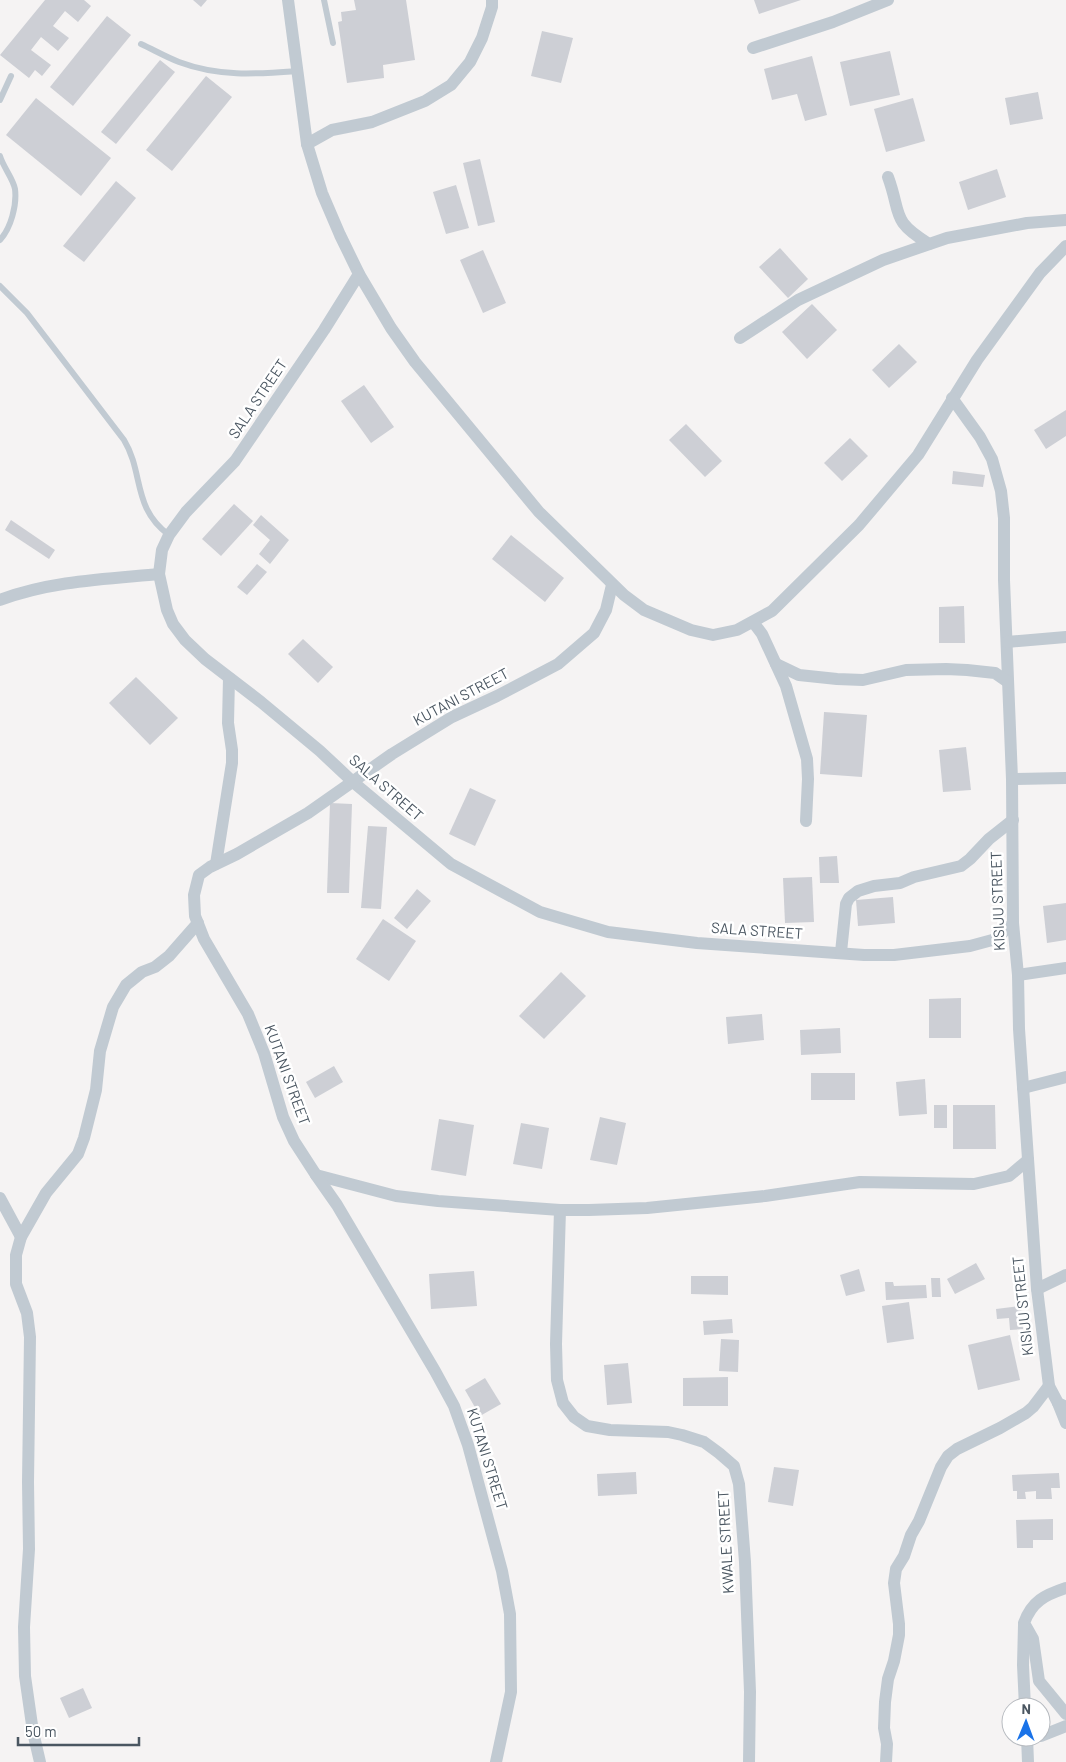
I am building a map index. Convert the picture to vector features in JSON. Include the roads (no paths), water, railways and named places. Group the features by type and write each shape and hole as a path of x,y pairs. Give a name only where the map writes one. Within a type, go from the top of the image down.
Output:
{"street":[{"path":"288,0 307,144 322,193 359,274 391,328 415,362 539,512 612,585 644,610 691,630 713,635 737,630 772,611 859,525 918,455 977,360 1040,273 1066,246"},
{"path":"307,144 332,130 372,122 425,101 451,85 470,62 482,38 492,7 492,0"},
{"path":"753,48 833,22 888,0"},
{"path":"888,177 897,213 902,224 929,244"},
{"path":"740,338 798,300 883,260 946,238 1027,223 1066,220"},
{"name":"SALA STREET","path":"359,274 324,330 235,461 186,512 169,535 162,550 158,574 167,610 173,624 198,653 320,751 353,782 451,864 540,912 608,932 698,943 864,955 894,955 970,946 996,939 1013,923"},
{"name":"KISIJU STREET","path":"952,398 992,459 1001,491 1004,518 1004,580 1012,779 1013,923 1018,976 1019,1028 1028,1160 1037,1289 1049,1386 1062,1405 1066,1423"},
{"path":"0,600 23,591 77,582 158,574"},
{"name":"KUTANI STREET","path":"496,1762 511,1692 510,1614 502,1571 468,1445 454,1406 435,1370 337,1205 294,1141 283,1117 264,1053 248,1014 204,939 195,916 194,894 199,875 216,864 308,813 392,754 452,717 558,664 594,633 606,610 612,585"},
{"path":"753,622 762,634 786,686 807,759 806,821"},
{"path":"1007,642 1066,637"},
{"path":"776,664 800,675 830,679 863,680 906,670 967,670 995,673 1008,682"},
{"path":"216,864 232,763 228,724 229,678"},
{"path":"1012,779 1066,778"},
{"path":"841,952 848,898 858,891 874,886 900,883 961,866 989,839 1013,820"},
{"path":"40,1762 33,1732 25,1676 24,1627 29,1549 30,1337 27,1313 16,1284 16,1255 21,1237 46,1193 78,1154 96,1090 100,1051 113,1007 121,990 142,972 155,967 169,956 198,923"},
{"path":"1018,976 1066,968"},
{"path":"1023,1088 1066,1077"},
{"path":"316,1175 396,1196 560,1210 648,1208 765,1196 860,1182 974,1184 1009,1176 1028,1160"},
{"path":"0,1198 21,1237"},
{"name":"KWALE STREET","path":"560,1210 557,1380 563,1403 574,1417 587,1426 610,1430 668,1432 682,1435 704,1442 734,1466 739,1484 744,1562 750,1692 748,1762"},
{"path":"1037,1289 1066,1275"},
{"path":"886,1762 885,1702 888,1679 894,1662 899,1635 894,1583 896,1569 904,1556 911,1535 948,1456 957,1449 1026,1413 1049,1386"},
{"path":"1025,1697 1024,1623 1029,1611 1036,1602 1066,1588"},
{"path":"1024,1623 1033,1639 1039,1681 1066,1714"},
{"path":"1051,1732 1066,1726"},
{"path":"1027,1747 1028,1762"}],"lane":[{"path":"324,0 333,43"},
{"path":"141,44 179,62 232,74 252,75 297,71"},
{"path":"0,100 11,76"},
{"path":"0,156 15,188 13,216 7,232 0,240"},
{"path":"0,286 27,313 124,440 131,452 136,479 144,504 160,528 169,535"}]}
